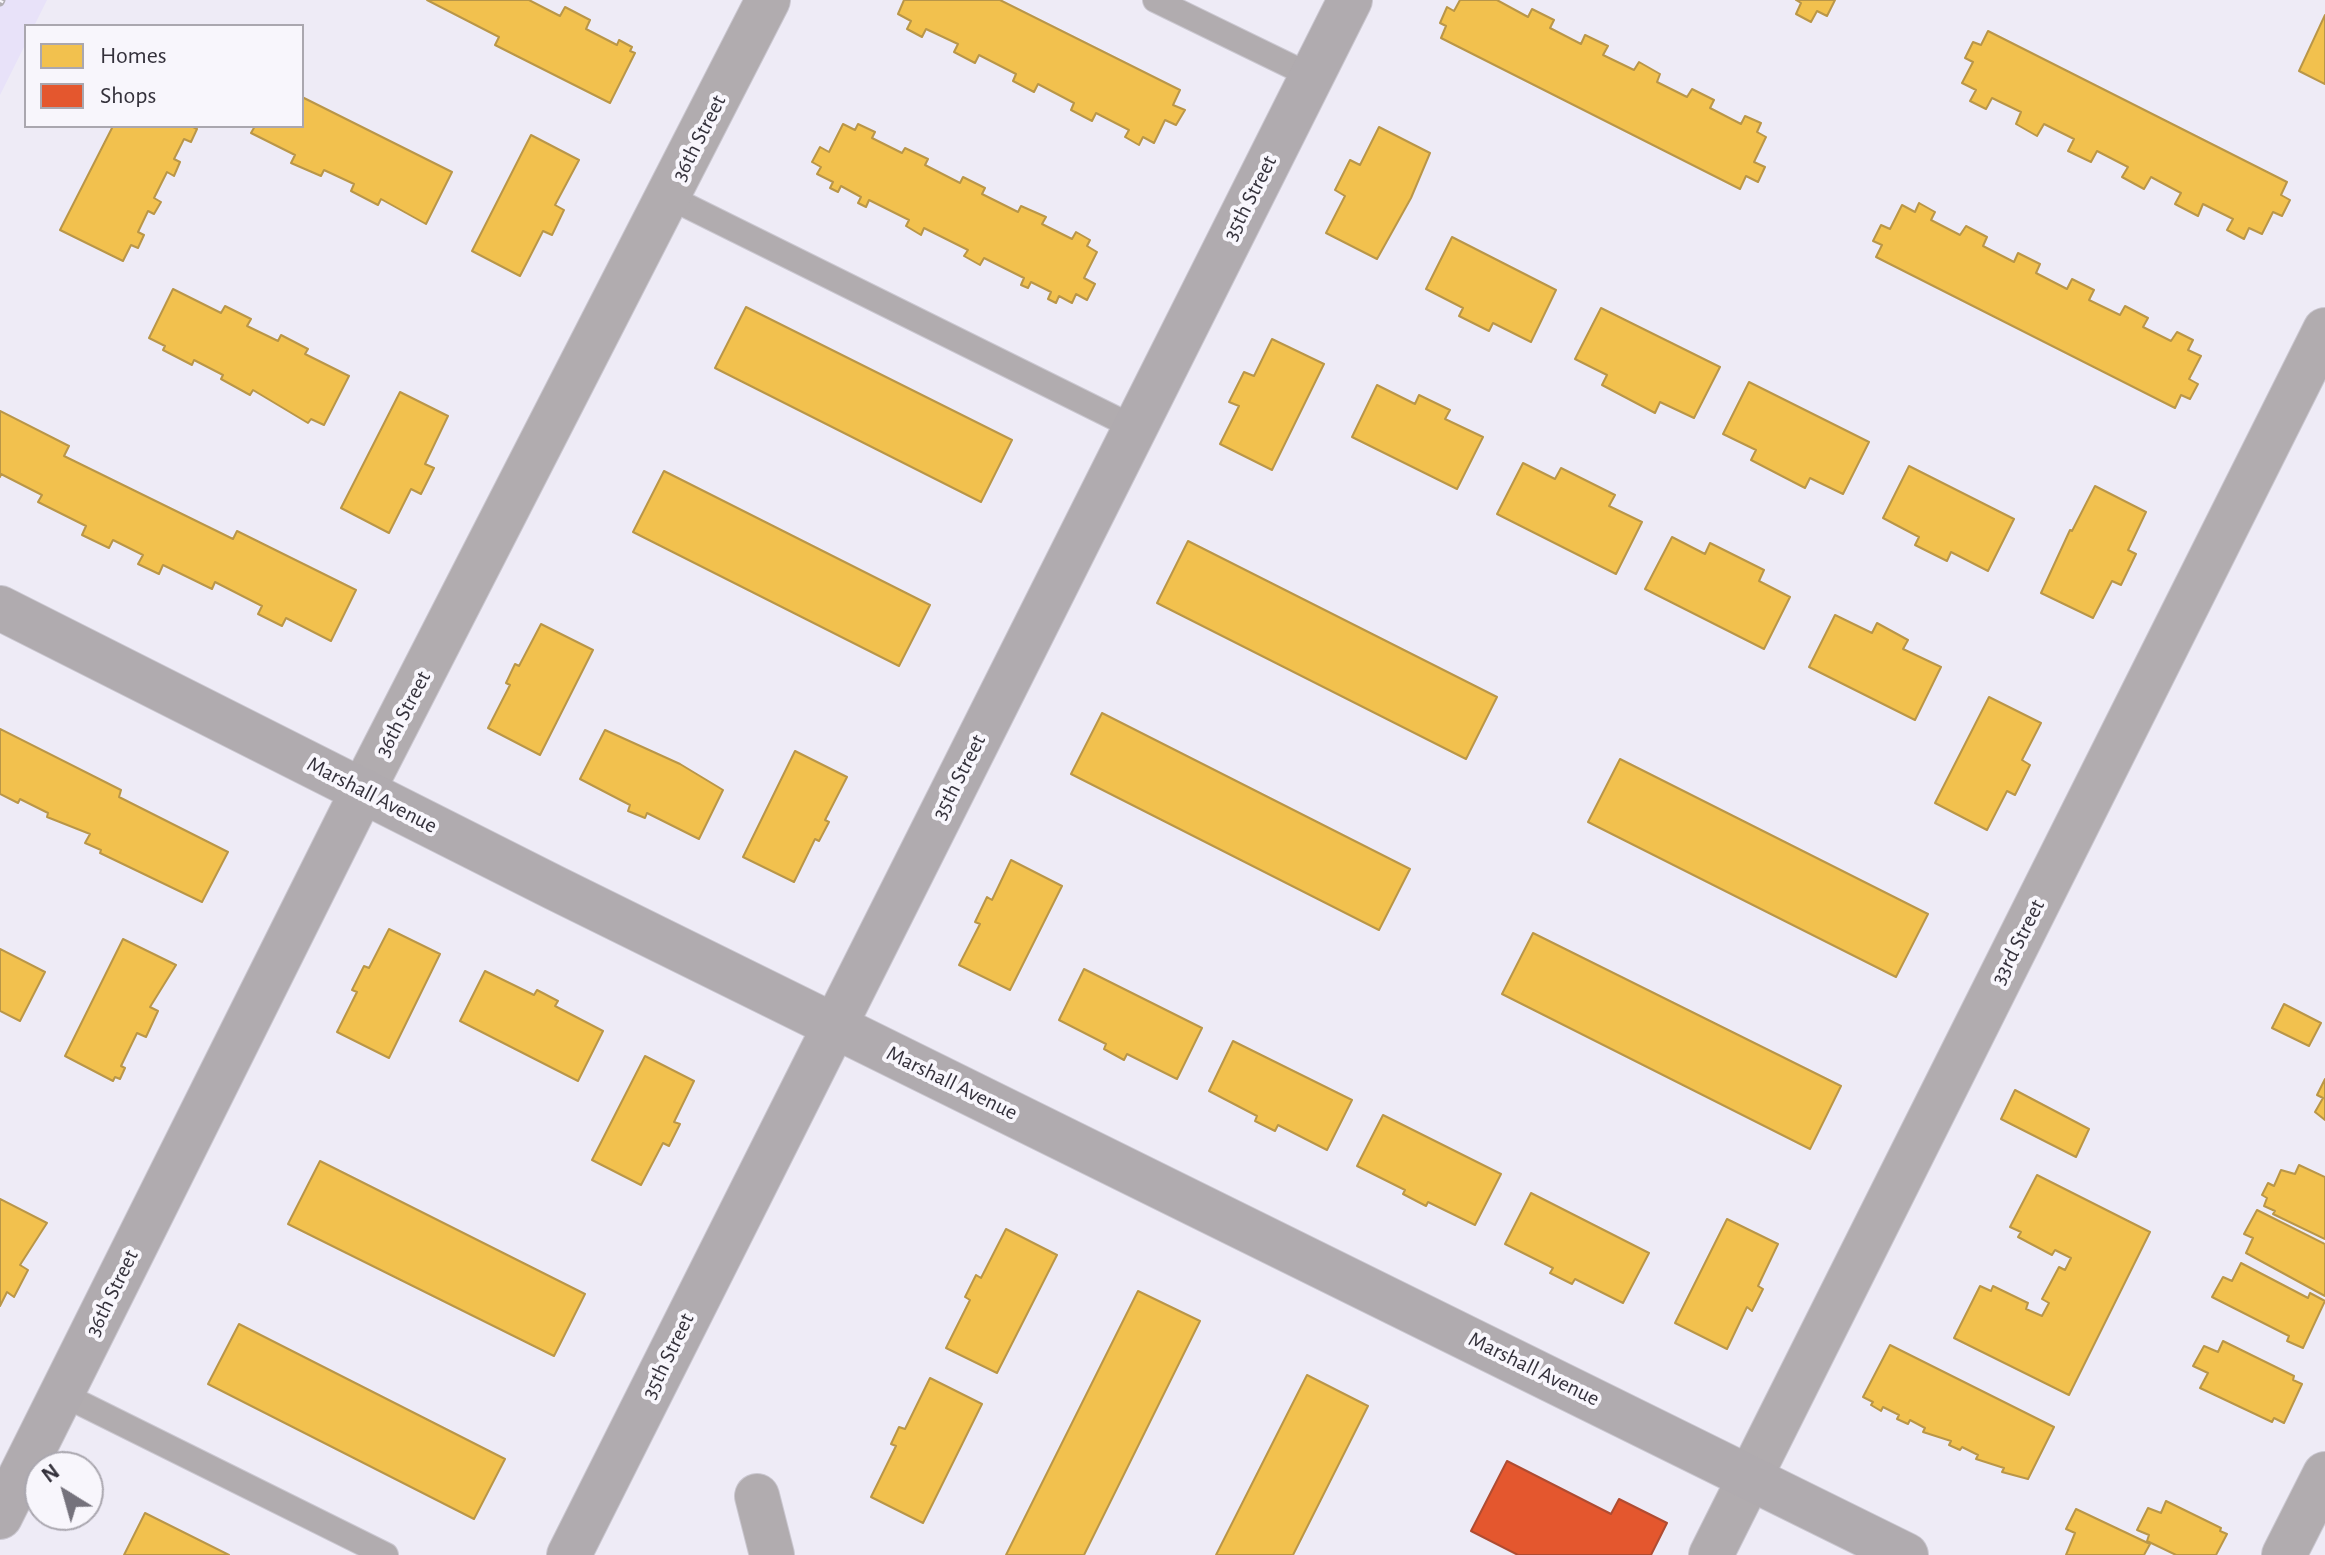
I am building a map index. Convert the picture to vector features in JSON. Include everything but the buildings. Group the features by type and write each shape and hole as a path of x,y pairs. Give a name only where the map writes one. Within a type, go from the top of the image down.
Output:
{"street":[{"name":"36th Street","path":"0,1517 363,790 768,0"},
{"name":"35th Street","path":"569,1555 1350,0"},
{"name":"33rd Street","path":"1711,1555 2325,330"},
{"name":"Marshall Avenue","path":"0,608 1906,1555"},
{"path":"2284,1555 2325,1474"},
{"path":"757,1496 772,1555"}],"lane":[{"path":"1155,0 1311,76"},
{"path":"669,197 1135,428"},
{"path":"62,1394 386,1555"}],"shaded area":[{"path":"0,0 47,0 35,24 24,24 24,47 0,95"}]}
